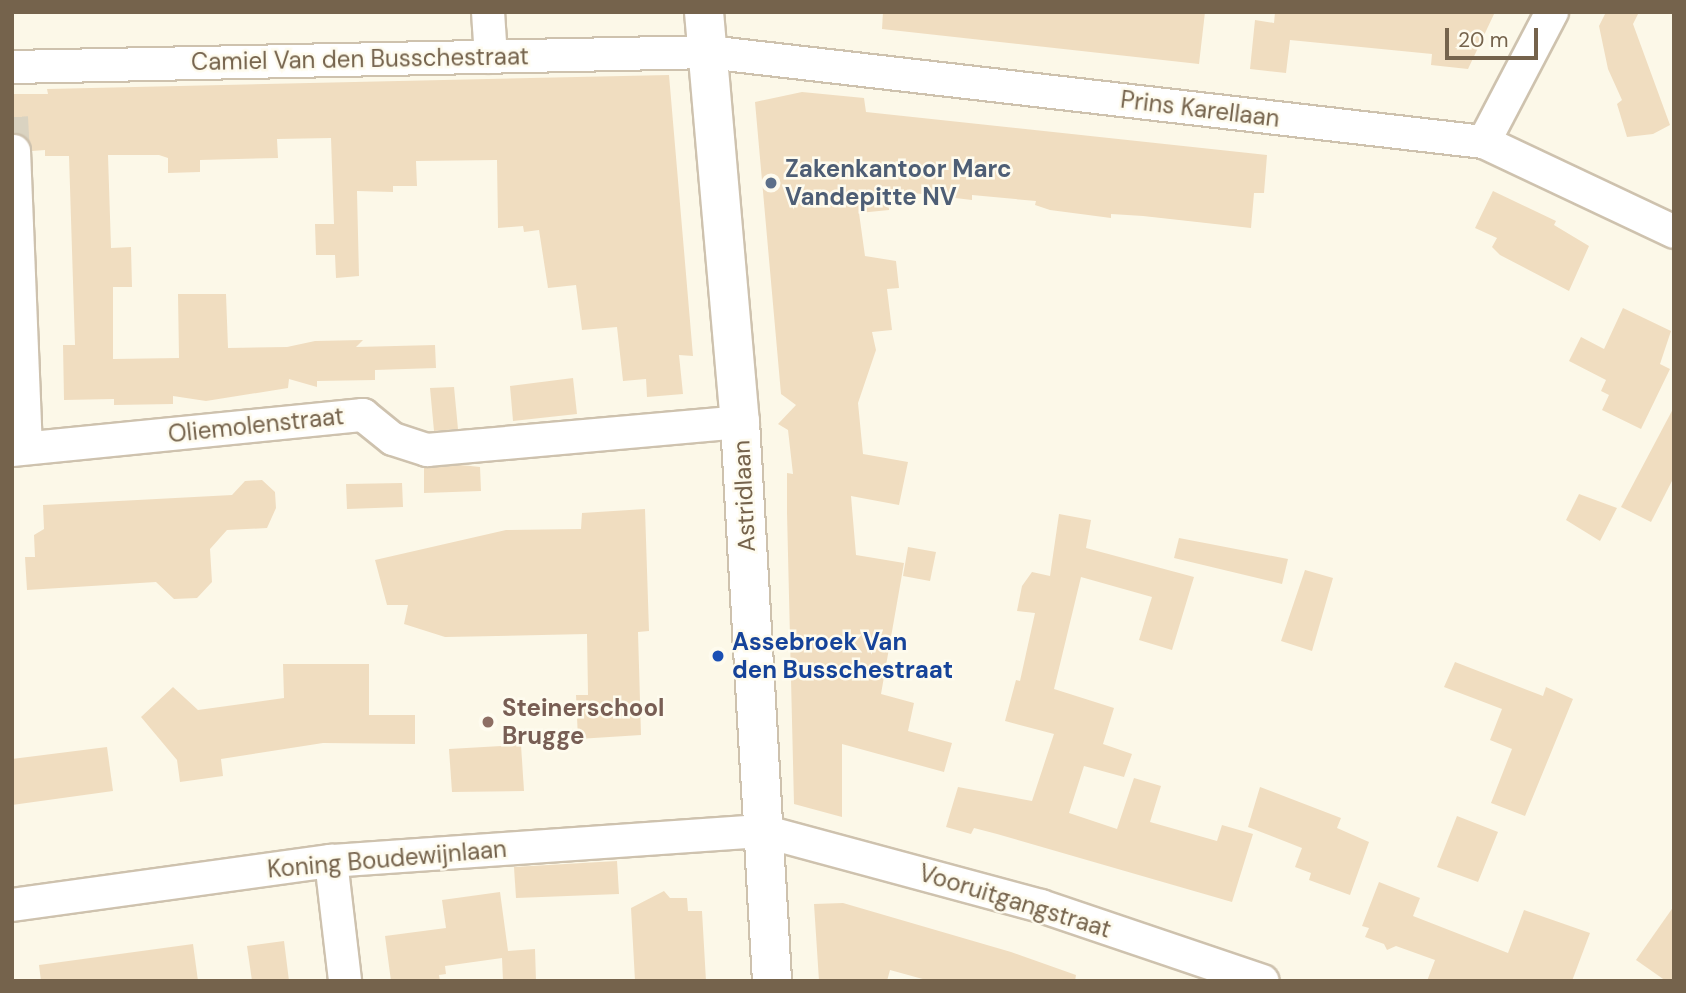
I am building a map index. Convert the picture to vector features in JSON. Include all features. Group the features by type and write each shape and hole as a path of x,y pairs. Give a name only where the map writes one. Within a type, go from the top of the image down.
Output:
{"main road":[{"name":"Astridlaan","path":"704,12 740,422 772,981"}],"street":[{"path":"488,12 491,57"},
{"path":"1483,142 1552,12"},
{"name":"Camiel Van den Busschestraat","path":"12,67 708,52"},
{"name":"Prins Karellaan","path":"708,52 1483,142 1674,232"},
{"path":"14,151 19,449"},
{"name":"Oliemolenstraat","path":"19,449 363,415 393,439 427,450 740,422"},
{"name":"Koning Boudewijnlaan","path":"12,905 331,861 763,831"},
{"name":"Vooruitgangstraat","path":"763,831 1041,906 1263,981"},
{"path":"331,861 345,981"}],"building":[{"path":"883,12 1205,12 1199,64 882,29"},
{"path":"1275,12 1495,12 1468,69 1431,65 1432,54 1290,40 1286,73 1250,69 1255,20 1274,23"},
{"path":"1606,12 1639,12 1633,24 1670,125 1653,134 1627,137 1617,104 1622,100 1608,69 1599,26"},
{"path":"669,75 693,356 679,355 683,394 647,397 646,379 623,381 617,327 582,330 576,285 548,288 539,230 524,232 523,226 498,228 497,160 416,161 417,186 393,186 393,192 357,191 359,276 336,278 335,255 316,255 315,224 334,224 331,138 277,139 278,158 200,160 200,172 168,173 168,158 159,155 108,155 111,248 131,247 132,287 113,287 113,359 179,358 178,294 226,294 228,348 287,347 315,341 363,340 356,347 435,345 436,368 375,370 375,380 317,381 317,387 289,379 288,388 206,401 173,396 173,404 114,405 114,399 64,400 63,345 75,345 69,156 45,156 45,150 32,151 23,135 12,133 12,94 48,94 47,89"},
{"path":"802,92 864,98 866,112 1267,155 1264,193 1254,193 1251,228 1143,216 1111,214 1111,218 1050,210 1035,205 1036,201 972,195 972,200 888,190 889,210 859,213 865,256 896,261 899,288 887,289 892,330 872,332 876,350 858,403 863,454 908,462 899,505 851,496 856,555 904,563 881,694 914,703 908,731 952,743 944,772 842,744 842,817 794,804 787,513 787,473 793,474 788,430 778,424 796,405 781,394 755,102"},
{"path":"1493,191 1556,221 1554,225 1589,246 1569,291 1500,255 1492,247 1497,238 1475,228"},
{"path":"1623,308 1671,331 1660,364 1670,369 1641,429 1602,410 1609,395 1601,391 1606,380 1569,361 1581,337 1604,349"},
{"path":"573,378 577,414 513,421 510,386"},
{"path":"454,387 458,429 434,431 430,388"},
{"path":"1674,407 1674,477 1651,522 1621,507"},
{"path":"461,465 480,467 481,491 424,493 424,468"},
{"path":"262,480 275,492 276,508 267,528 227,530 210,549 212,582 197,598 174,599 156,582 27,590 25,557 35,557 34,535 44,529 43,505 232,495 245,481"},
{"path":"402,483 403,507 347,509 346,484"},
{"path":"1579,494 1617,508 1600,541 1566,520"},
{"path":"645,509 649,631 638,632 641,735 578,739 576,695 588,695 587,634 445,637 404,624 408,605 387,605 375,560 506,530 581,529 582,513"},
{"path":"1059,514 1091,520 1086,548 1194,577 1172,650 1139,640 1152,597 1081,577 1054,689 1114,708 1103,744 1132,754 1124,777 1084,766 1069,813 1117,829 1134,778 1161,786 1150,822 1217,841 1222,825 1253,834 1232,902 997,834 974,828 971,834 946,827 958,787 1032,801 1054,734 1005,721 1016,680 1020,681 1035,613 1017,611 1022,586 1032,572 1050,576"},
{"path":"1179,538 1288,559 1282,584 1174,558"},
{"path":"908,547 936,552 930,581 903,576"},
{"path":"1305,570 1333,578 1312,651 1281,641"},
{"path":"1455,662 1543,696 1546,687 1573,699 1525,816 1491,803 1512,749 1490,740 1502,709 1444,687"},
{"path":"283,664 369,664 369,715 415,715 415,744 323,743 221,759 223,776 180,782 177,760 141,717 173,687 198,710 284,698"},
{"path":"521,745 524,791 452,792 449,749"},
{"path":"107,747 113,791 12,805 12,759"},
{"path":"1260,787 1341,818 1337,828 1369,842 1350,895 1309,880 1311,873 1295,867 1302,848 1248,827"},
{"path":"1457,816 1498,832 1478,882 1437,867"},
{"path":"617,861 619,894 516,898 514,867"},
{"path":"1379,882 1420,898 1413,916 1508,953 1524,910 1590,933 1572,981 1427,981 1435,960 1396,946 1387,950 1384,944 1365,937 1369,928 1362,926"},
{"path":"664,891 670,898 687,898 688,911 702,911 706,981 635,981 631,908"},
{"path":"500,892 508,951 535,949 536,981 503,981 502,958 445,966 446,974 439,975 440,981 391,981 385,936 446,928 442,900"},
{"path":"843,903 1011,952 1076,975 1075,981 930,981 890,970 887,981 819,981 814,904"},
{"path":"1674,906 1674,981 1666,981 1636,960"},
{"path":"284,941 289,981 252,981 247,946"},
{"path":"193,944 198,981 41,981 39,965"}],"tunnel":[{"path":"12,117 14,151"}],"place":[{"name":"Zakenkantoor Marc Vandepitte NV","path":"771,183"},
{"name":"Assebroek Van den Busschestraat","path":"718,656"},
{"name":"Steinerschool Brugge","path":"488,722"}]}
